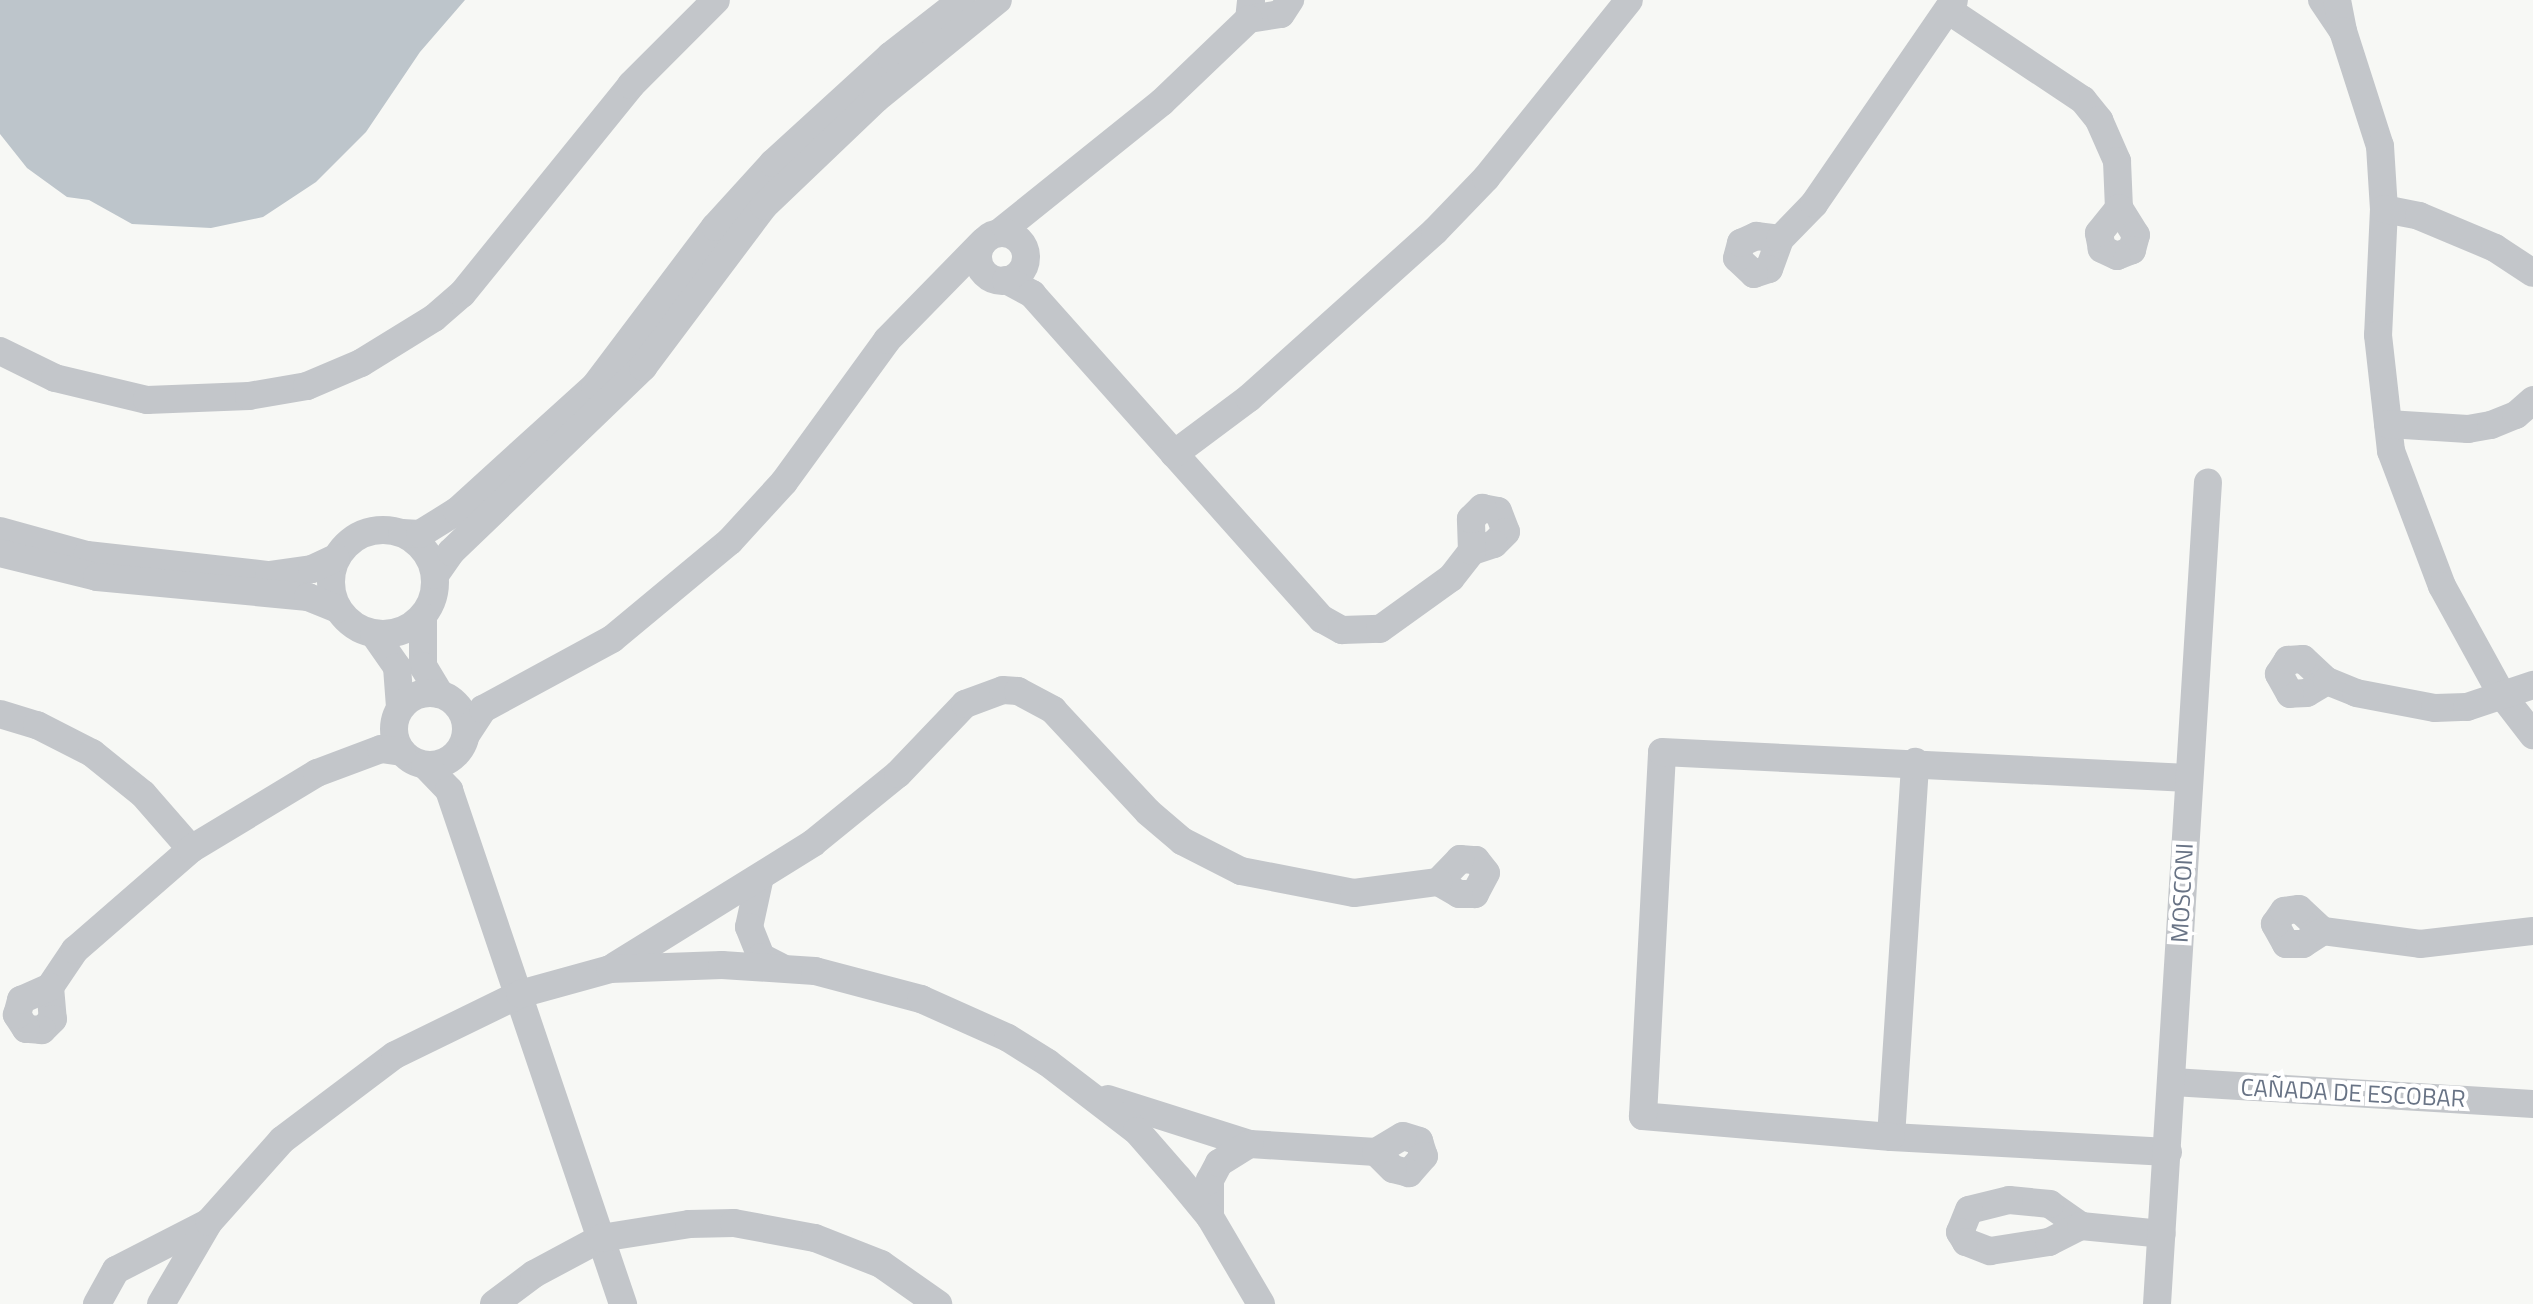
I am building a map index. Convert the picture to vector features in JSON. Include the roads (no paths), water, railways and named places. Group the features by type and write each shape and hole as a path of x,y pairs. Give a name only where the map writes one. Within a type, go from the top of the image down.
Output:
{"street":[{"path":"0,351 55,378 147,400 249,396 307,386 361,363 434,318 462,294 631,85 716,0"},
{"path":"0,531 87,555 269,575 312,569 336,558 357,536 387,530 420,534 446,519 595,386 715,227 773,163 890,56 962,0"},
{"path":"374,634 409,628 423,617 431,604 435,575 451,552 643,367 764,206 876,99 998,0"},
{"path":"449,790 461,745 483,709 612,639 698,571 758,514 861,371 939,288 991,238 1025,215 1162,102 1250,10 1281,14 1290,0"},
{"path":"1174,454 1249,398 1435,231 1495,168 1629,0"},
{"path":"2322,0 2343,31"},
{"path":"2337,0 2343,31 2377,135 2384,209 2378,335 2388,424 2408,504 2442,586 2502,695 2533,735"},
{"path":"1780,239 1814,204 1951,5 2083,100 2099,120 2117,161 2119,208"},
{"path":"2384,209 2419,216 2495,248 2533,273"},
{"path":"1015,275 1025,215"},
{"path":"1015,275 1013,235 991,238 978,256 1015,275 1304,602 1342,630 1380,629 1408,613 1451,578 1472,551"},
{"path":"939,288 1015,275"},
{"path":"2388,424 2480,427 2516,415 2533,400"},
{"name":"MOSCONI","path":"2157,1304 2208,483"},
{"path":"402,533 425,550 435,575"},
{"path":"0,553 97,577 300,596 338,609 374,634 397,667 400,742 449,790 623,1304"},
{"path":"336,558 332,593 338,609"},
{"path":"423,617 423,666 448,699 461,745"},
{"path":"2327,681 2356,693 2435,708 2467,707 2533,685"},
{"path":"610,969 759,881 898,774 965,704 1003,690 1018,691 1053,710 1148,812 1182,841 1241,871 1354,893 1438,882"},
{"path":"400,742 418,695 448,699 483,709"},
{"path":"0,714 92,753 143,794 191,849"},
{"path":"50,987 75,950 191,849 317,773 400,742 461,745"},
{"path":"2168,1152 1891,1137 1643,1116 1662,752 1915,762 2188,778"},
{"path":"1891,1137 1915,762"},
{"path":"759,881 749,927 761,957 781,967"},
{"path":"2323,931 2420,944 2533,931"},
{"path":"161,1304 209,1222 282,1140 342,1091 395,1055 520,994 610,969 781,967 921,999 1008,1038 1081,1087 1137,1131 1210,1217 1261,1304"},
{"name":"CAÑADA DE ESCOBAR","path":"2173,1082 2533,1104"},
{"path":"1081,1087 1250,1144 1376,1152"},
{"path":"1210,1217 1208,1189 1219,1163 1250,1144"},
{"path":"97,1304 116,1270 209,1222"},
{"path":"494,1304 534,1274 601,1238 689,1224 774,1228 815,1238 881,1264 938,1304"},
{"path":"2081,1226 2162,1234"}]}
